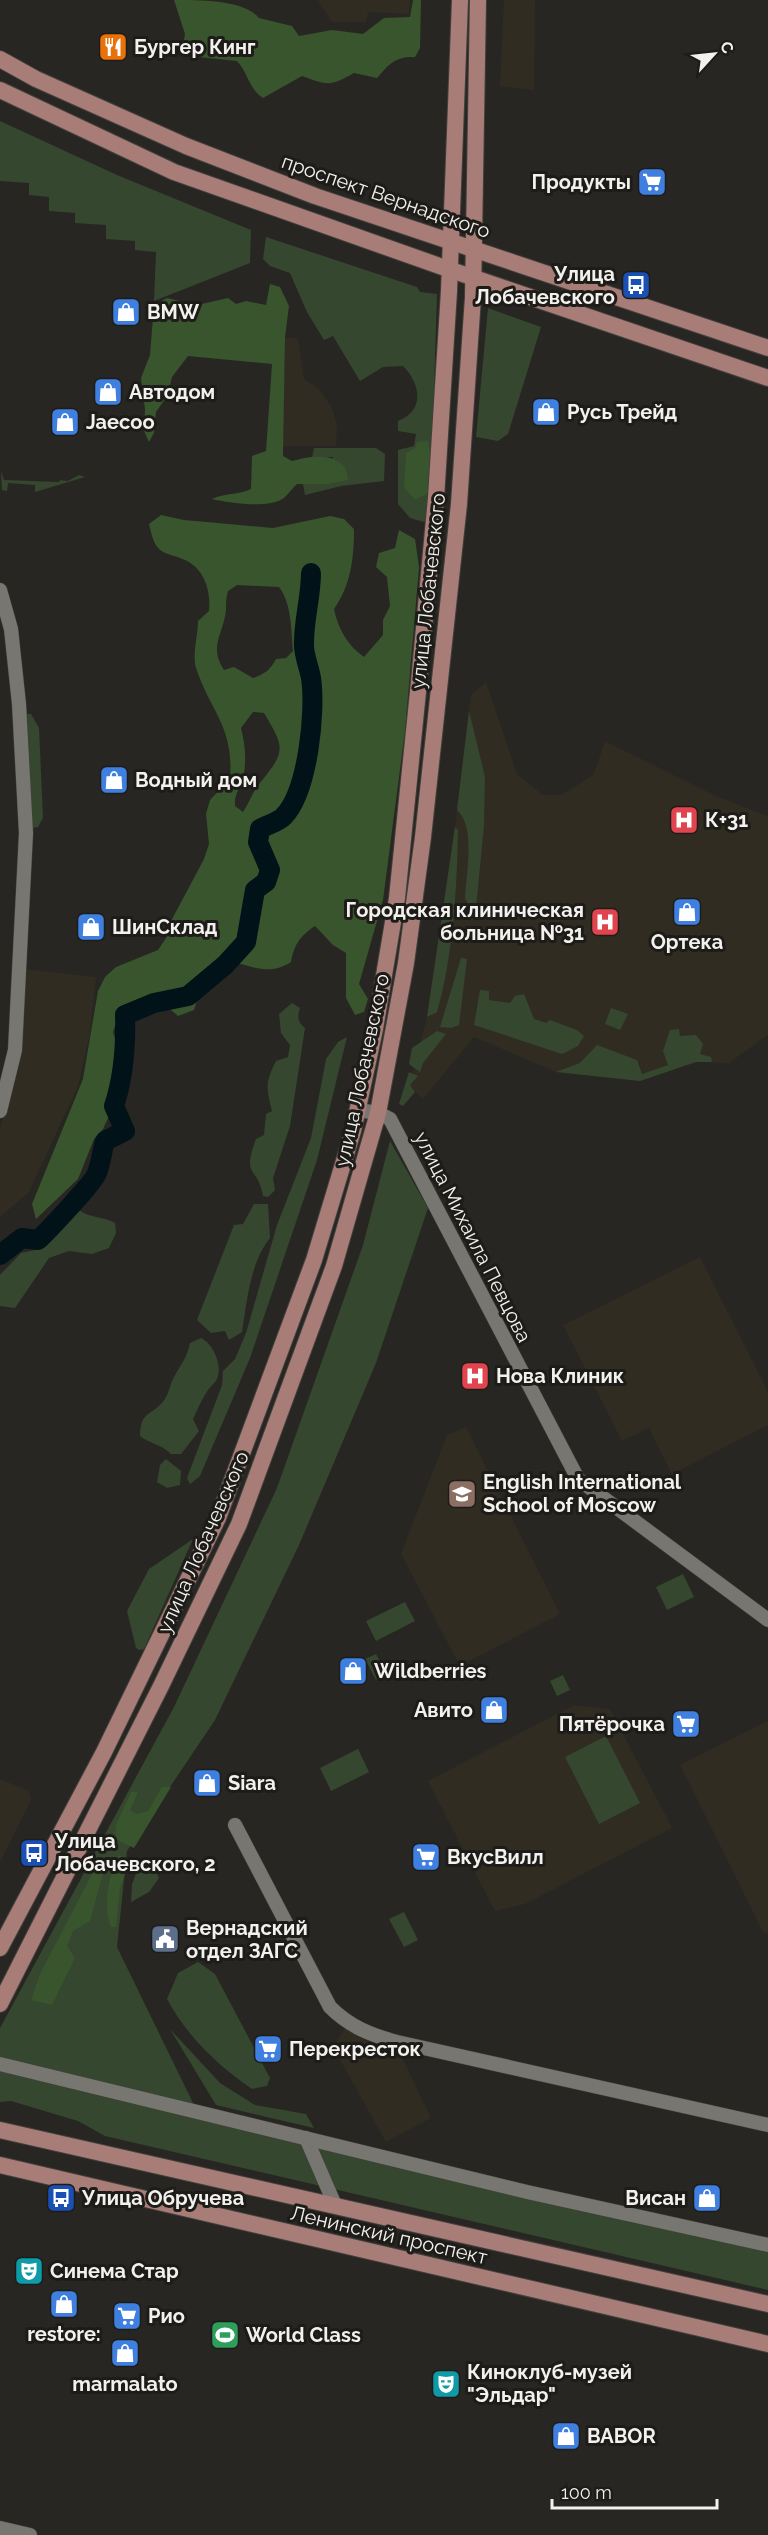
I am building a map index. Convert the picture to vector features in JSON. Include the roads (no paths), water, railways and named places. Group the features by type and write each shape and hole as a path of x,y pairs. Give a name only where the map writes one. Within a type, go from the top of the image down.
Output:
{"main road":[{"name":"улица Лобачевского","path":"0,1948 104,1752 218,1518 314,1260 358,1110 375,1029 403,846 436,498 460,0"},
{"name":"улица Лобачевского","path":"0,2004 147,1714 239,1524 334,1266 378,1113 406,963 423,837 460,492 473,277 478,0"},
{"name":"проспект Вернадского","path":"0,59 36,79 186,146 315,196 474,247 768,348"},
{"path":"0,90 174,172 448,269 768,378"},
{"name":"Ленинский проспект","path":"0,2130 768,2304"},
{"name":"Ленинский проспект","path":"0,2165 768,2344"}],"street":[{"path":"0,590 11,629 25,774 26,833 15,1050 0,1111"},
{"path":"358,1110 378,1113"},
{"name":"улица Михаила Певцова","path":"378,1113 390,1119 394,1126 427,1196 578,1479 768,1620"},
{"path":"236,1826 330,2007 345,2022 374,2036 398,2042 768,2126"},
{"path":"0,2064 527,2192 768,2245"},
{"path":"306,2138 335,2205"},
{"path":"0,2528 30,2535"}],"waterway":[{"path":"0,1255 22,1238 38,1240 94,1178 105,1141 125,1131 114,1106 124,1061 125,1015 154,1003 188,996 225,965 246,942 255,890 266,882 270,870 258,842 260,829 282,818 292,804 299,789 308,750 312,692 304,646 311,573"}],"place":[{"name":"Бургер Кинг","path":"113,47"},
{"name":"Продукты","path":"652,182"},
{"name":"Улица Лобачевского","path":"636,285"},
{"name":"BMW","path":"126,312"},
{"name":"Автодом","path":"108,392"},
{"name":"Русь Трейд","path":"546,412"},
{"name":"Jaecoo","path":"65,422"},
{"name":"Водный дом","path":"114,780"},
{"name":"К+31","path":"684,820"},
{"name":"Ортека","path":"687,912"},
{"name":"Городская клиническая больница №31","path":"605,922"},
{"name":"ШинСклад","path":"91,927"},
{"name":"Нова Клиник","path":"475,1376"},
{"name":"English International School of Moscow","path":"462,1494"},
{"name":"Wildberries","path":"353,1671"},
{"name":"Авито","path":"494,1710"},
{"name":"Пятёрочка","path":"686,1724"},
{"name":"Siara","path":"207,1783"},
{"name":"Улица Лобачевского, 2","path":"34,1853"},
{"name":"ВкусВилл","path":"426,1857"},
{"name":"Вернадский отдел ЗАГС","path":"165,1939"},
{"name":"Перекресток","path":"268,2049"},
{"name":"Улица Обручева","path":"61,2198"},
{"name":"Висан","path":"707,2198"},
{"name":"Синема Стар","path":"29,2271"},
{"name":"restore:","path":"64,2304"},
{"name":"Рио","path":"127,2316"},
{"name":"World Class","path":"225,2335"},
{"name":"marmalato","path":"125,2353"},
{"name":"Киноклуб-музей \"Эльдар\"","path":"446,2384"},
{"name":"BABOR","path":"566,2436"}]}
